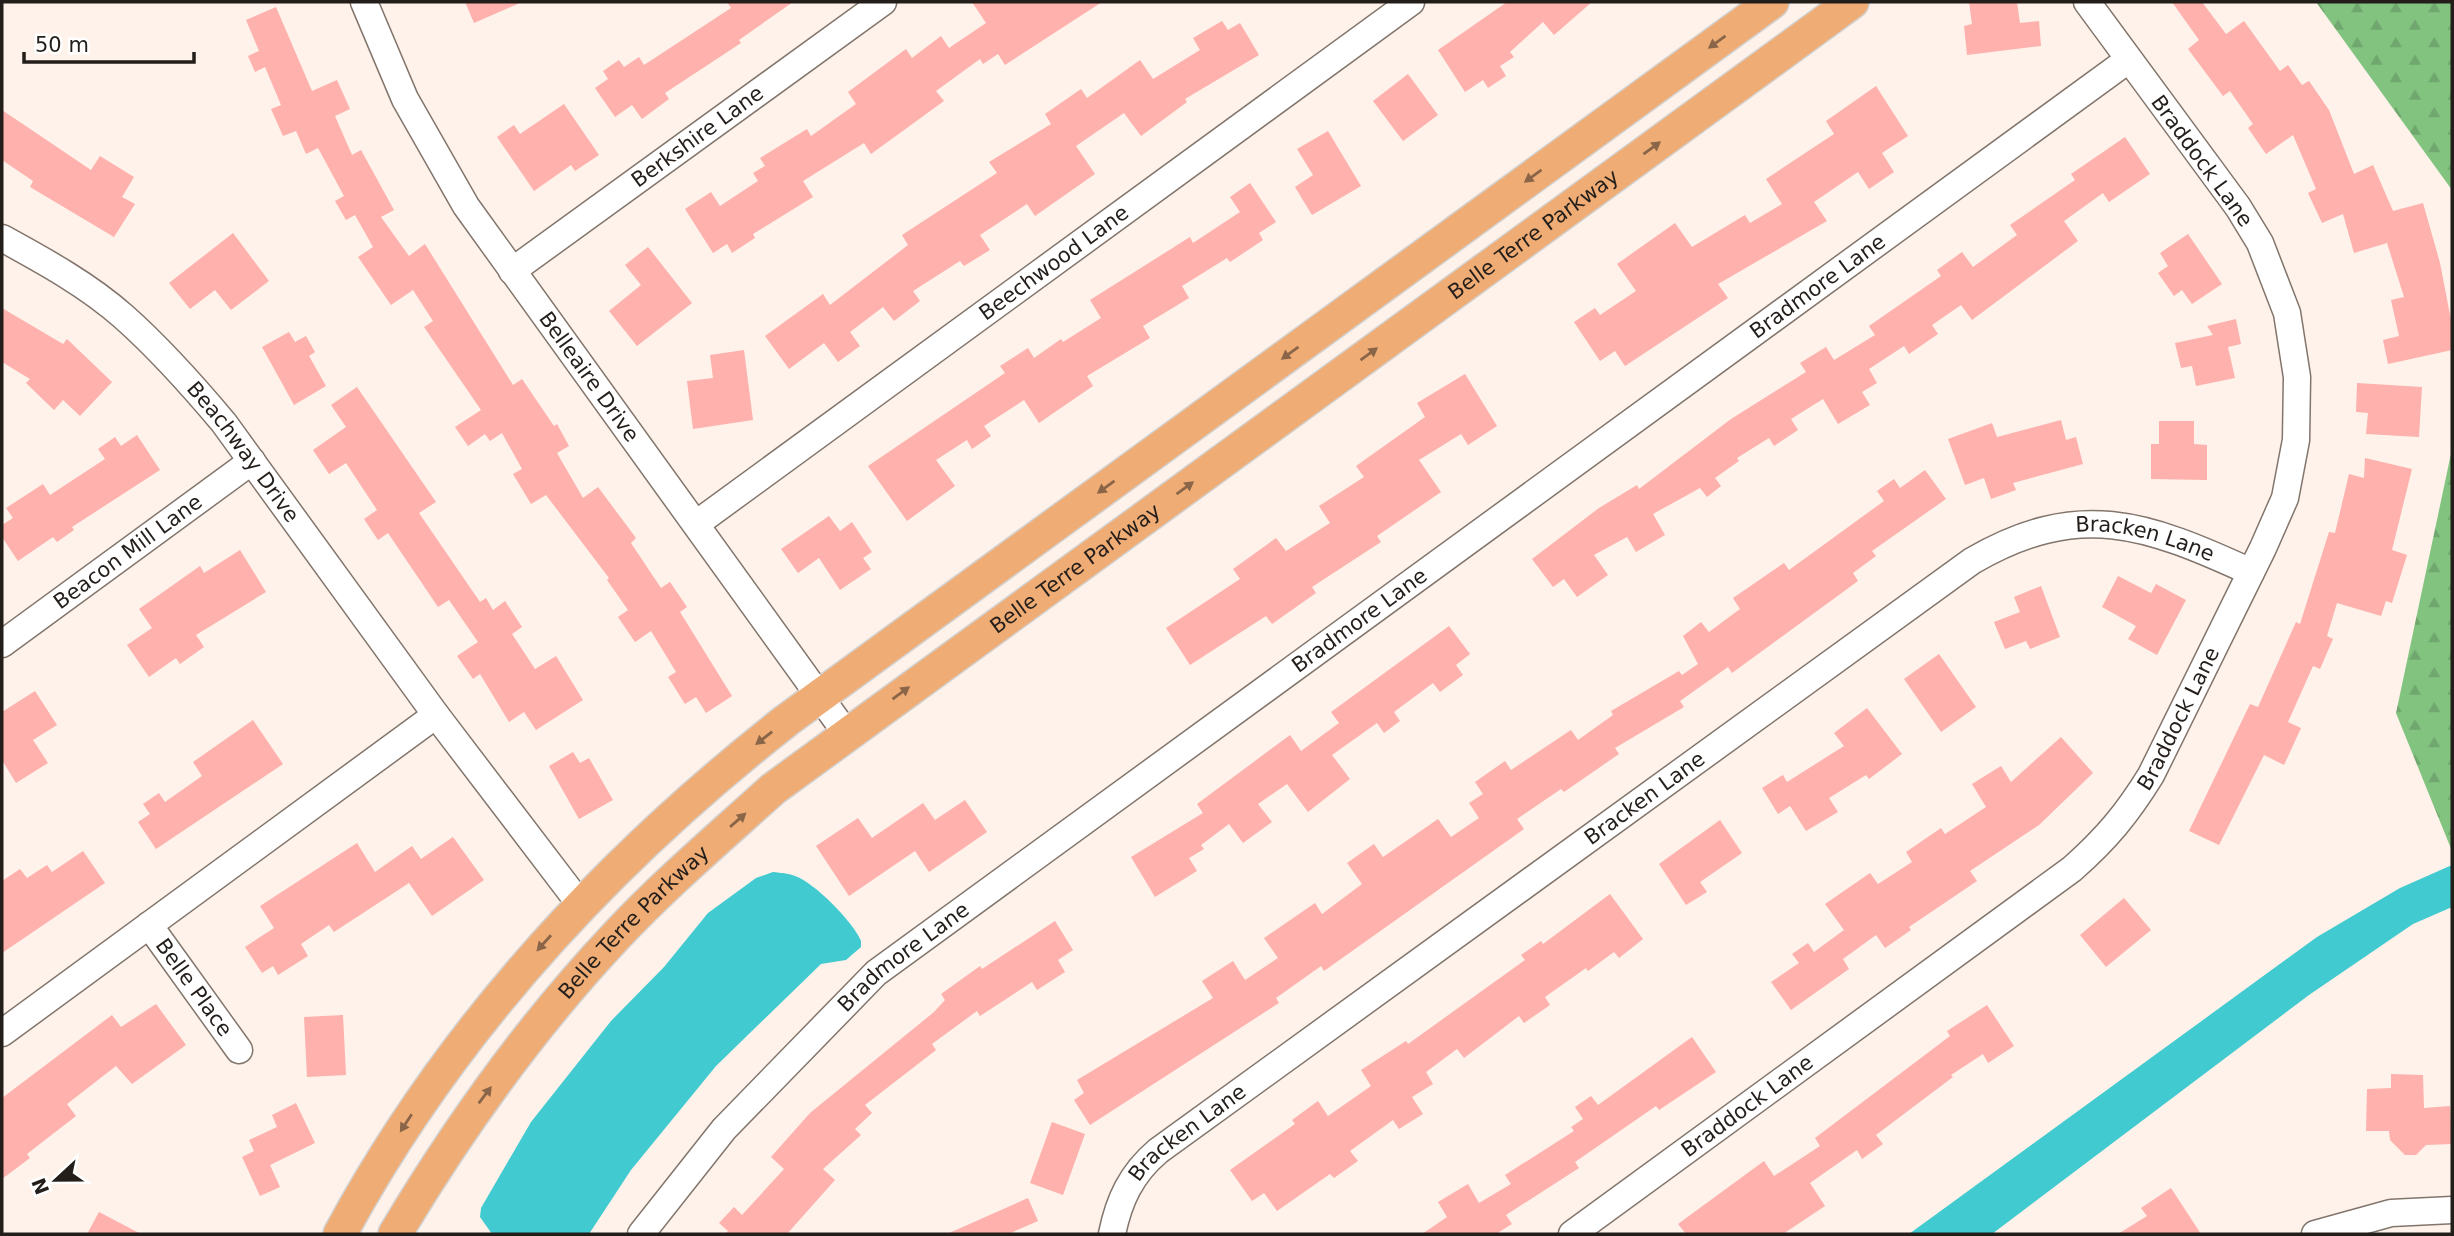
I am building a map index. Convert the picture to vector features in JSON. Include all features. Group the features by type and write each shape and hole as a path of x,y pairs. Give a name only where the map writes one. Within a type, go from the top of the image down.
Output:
{"main road":[{"path":"340,1234 398,1136 450,1060 507,987 580,904 688,800 819,697 1772,2"},
{"name":"Belle Terre Parkway","path":"394,1234 474,1108 586,968 694,859 773,789 846,733 1852,2"}],"street":[{"name":"Belleaire Drive","path":"364,2 377,39 423,135 466,205 846,733"},
{"name":"Berkshire Lane","path":"512,271 883,2"},
{"name":"Beechwood Lane","path":"696,524 1411,2"},
{"name":"Braddock Lane","path":"1572,1234 2072,869 2104,840 2127,815 2151,775 2285,498 2292,471 2298,412 2294,347 2287,313 2260,243 2238,207 2087,2"},
{"name":"Bradmore Lane","path":"641,1234 724,1129 876,973 2129,60"},
{"name":"Beachway Drive","path":"2,238 57,269 123,316 189,382 252,461 436,715 580,904"},
{"name":"Beacon Mill Lane","path":"2,644 252,461"},
{"name":"Bracken Lane","path":"1112,1234 1124,1192 1134,1176 1158,1151 1972,561 2035,531 2080,524 2106,524 2158,532 2251,572"},
{"path":"2,1032 436,715"},
{"name":"Belle Place","path":"149,925 239,1050"},
{"path":"2315,1234 2391,1213 2452,1210"}],"green space":[{"path":"2316,2 2452,2 2452,190"},
{"path":"2452,449 2452,851 2396,713"}],"water":[{"path":"2452,865 2452,907 2413,924 2309,995 1992,1234 1909,1234 2317,937 2400,888"},
{"path":"773,872 795,876 822,894 857,933 861,947 846,960 821,964 716,1066 631,1170 589,1234 492,1234 480,1217 481,1208 531,1122 611,1021 664,967 708,913 756,878"}],"building":[{"path":"465,2 522,2 474,23"},
{"path":"727,2 793,2 739,40 741,43 665,93 669,99 642,119 632,105 615,117 595,88 608,79 603,71 619,60 624,67 639,57 644,65 731,8"},
{"path":"972,2 1102,2 1005,65 998,54 983,64 980,59 936,91 944,101 871,154 864,143 803,181 813,197 753,234 755,238 732,253 727,244 713,253 685,209 711,192 720,206 758,181 753,173 765,166 760,158 807,129 811,136 856,104 848,92 906,49 912,58 941,36 949,48 986,23"},
{"path":"1507,2 1592,2 1554,35 1543,22 1510,52 1514,57 1500,66 1506,76 1488,88 1483,80 1465,92 1438,50"},
{"path":"1969,2 2017,2 2020,23 2039,21 2041,46 1967,55 1964,26 1972,24"},
{"path":"2172,2 2202,2 2226,34 2244,21 2280,71 2288,65 2302,85 2309,81 2329,110 2354,174 2373,165 2393,211 2423,203 2440,263 2452,325 2452,350 2388,364 2383,340 2399,336 2391,300 2404,297 2387,243 2354,253 2343,214 2322,223 2308,193 2316,189 2293,135 2266,154 2248,128 2253,124 2230,91 2223,96 2188,49 2199,40"},
{"path":"276,7 312,91 337,80 350,109 335,116 352,155 361,150 394,210 381,217 409,256 425,244 513,385 522,379 554,426 557,424 569,446 557,453 583,498 598,487 636,538 631,543 661,588 670,582 687,607 680,612 732,696 706,713 696,697 685,704 668,677 676,672 651,631 635,642 618,617 628,610 607,580 609,578 546,495 531,504 513,474 522,469 502,433 490,441 485,434 468,446 455,427 481,410 424,327 433,321 413,290 391,305 358,257 373,247 355,215 346,220 335,201 344,196 318,148 306,154 296,131 283,136 271,109 281,105 265,67 255,72 248,56 259,51 246,20"},
{"path":"1222,21 1228,30 1240,23 1259,55 1185,99 1187,102 1141,136 1124,113 1076,146 1095,174 1035,216 1027,204 980,235 990,250 964,266 960,261 913,291 920,301 894,321 883,307 850,332 860,346 838,362 824,343 789,369 765,336 823,294 830,305 908,245 902,235 997,173 989,162 1051,124 1045,114 1081,89 1087,98 1140,60 1153,79 1200,50 1193,38"},
{"path":"1408,74 1438,115 1403,141 1373,101"},
{"path":"1876,86 1908,136 1882,153 1894,172 1869,189 1858,172 1814,202 1827,221 1718,284 1728,298 1625,366 1615,351 1600,361 1574,322 1595,308 1600,315 1636,291 1617,264 1675,223 1692,247 1745,215 1750,223 1782,204 1766,179 1834,134 1826,121"},
{"path":"564,104 599,155 575,171 571,165 534,191 497,137 514,125 520,134"},
{"path":"2,110 91,170 100,156 134,177 122,197 135,204 114,237 30,187 33,181 2,160"},
{"path":"1328,131 1361,186 1312,215 1295,187 1313,175 1297,149"},
{"path":"2125,137 2150,174 2109,202 2103,193 2064,221 2078,241 1972,320 1961,305 1932,325 1938,334 1909,354 1904,346 1869,369 1877,383 1862,392 1870,405 1838,424 1823,399 1791,419 1798,430 1774,446 1769,438 1737,458 1739,461 1715,478 1721,486 1707,497 1700,488 1653,514 1665,535 1636,552 1627,537 1594,555 1608,575 1577,597 1564,579 1553,587 1532,559 1599,508 1637,485 1639,489 1731,419 1806,372 1800,363 1826,347 1834,360 1875,335 1869,326 1941,276 1937,270 1962,252 1973,267 2017,235 2010,225 2075,180 2071,174"},
{"path":"1250,183 1276,222 1259,233 1263,240 1230,262 1227,258 1182,286 1189,298 1143,326 1150,338 1087,376 1093,386 1039,423 1024,400 984,426 991,436 972,449 967,440 936,460 955,486 907,521 868,466 1005,373 1000,366 1028,348 1034,358 1061,339 1063,342 1101,318 1090,300 1190,237 1193,243 1240,212 1230,197"},
{"path":"233,233 269,281 231,310 215,290 190,309 169,283"},
{"path":"2188,234 2222,284 2192,304 2182,290 2174,296 2158,273 2168,266 2160,253"},
{"path":"648,247 692,303 637,346 609,311 641,285 625,265"},
{"path":"2,308 63,344 67,339 112,382 80,416 63,400 54,410 26,383 30,379 2,362"},
{"path":"2236,319 2241,344 2228,347 2235,378 2196,386 2192,366 2181,368 2175,343 2213,335 2207,326"},
{"path":"289,332 295,342 306,336 315,352 309,356 326,386 294,405 262,347"},
{"path":"744,350 753,420 693,429 687,381 713,378 710,355"},
{"path":"1465,374 1497,426 1468,445 1461,434 1419,460 1441,492 1377,536 1381,542 1312,587 1316,593 1272,624 1266,616 1190,665 1166,628 1240,579 1233,569 1276,538 1286,551 1330,523 1319,506 1364,477 1356,466 1425,417 1417,403"},
{"path":"2357,383 2422,387 2419,437 2366,434 2368,413 2356,412"},
{"path":"357,387 436,502 419,513 480,602 486,598 493,610 505,601 522,627 512,634 535,669 556,656 583,700 536,730 524,712 509,722 480,674 473,679 457,656 478,642 449,600 438,607 388,533 378,540 364,519 377,510 346,463 329,474 313,450 346,427 331,405"},
{"path":"2061,420 2066,440 2076,437 2083,464 2013,483 2016,490 1991,499 1984,478 1965,485 1948,439 1992,423 1997,437"},
{"path":"2159,421 2194,421 2194,444 2207,445 2207,480 2151,479 2151,444 2159,444"},
{"path":"137,435 160,470 72,527 74,530 57,542 53,537 18,561 2,537 2,525 13,518 6,508 43,484 50,495 105,459 98,449 115,437 121,446"},
{"path":"2365,458 2412,469 2392,550 2407,555 2392,603 2386,601 2381,616 2337,603 2327,636 2333,639 2320,669 2313,666 2288,722 2301,728 2284,765 2264,755 2219,845 2189,831 2250,704 2258,707 2296,622 2300,624 2329,532 2335,533 2349,474 2364,478"},
{"path":"1925,470 1946,499 1872,551 1876,556 1853,573 1858,581 1732,673 1728,667 1680,701 1684,707 1615,748 1619,754 1564,792 1561,789 1517,819 1524,829 1324,971 1321,966 1276,998 1279,1003 1090,1125 1074,1100 1084,1093 1077,1080 1213,998 1202,981 1233,961 1245,980 1278,958 1264,938 1315,903 1322,914 1362,884 1347,863 1374,844 1383,857 1438,819 1451,837 1479,818 1469,803 1483,794 1475,782 1505,761 1511,770 1571,730 1578,740 1613,715 1611,711 1679,671 1682,675 1698,664 1683,636 1701,622 1709,632 1740,609 1733,598 1784,563 1789,570 1884,501 1877,491 1894,479 1900,488"},
{"path":"829,516 840,531 852,522 872,552 863,558 871,569 840,590 819,558 798,573 781,549"},
{"path":"240,550 266,592 196,635 204,647 180,664 176,658 149,677 127,645 152,628 139,609 200,566 204,573"},
{"path":"2118,576 2151,593 2156,584 2186,600 2157,655 2128,639 2136,626 2102,607"},
{"path":"2041,586 2060,637 2030,649 2026,641 2005,649 1994,622 2020,612 2014,597"},
{"path":"1449,626 1470,654 1456,665 1463,675 1440,692 1433,683 1394,712 1400,721 1384,733 1377,723 1332,755 1350,779 1308,812 1287,784 1258,804 1272,822 1243,843 1229,824 1201,845 1204,849 1189,858 1197,871 1155,897 1131,857 1203,813 1197,804 1290,735 1301,751 1339,723 1331,712"},
{"path":"1939,654 1976,707 1941,732 1904,679"},
{"path":"35,691 57,725 33,740 48,763 16,783 2,760 2,712"},
{"path":"1867,708 1902,754 1869,779 1866,775 1829,798 1838,812 1806,831 1790,806 1778,814 1762,788 1783,775 1787,782 1844,746 1834,733"},
{"path":"253,720 283,764 156,849 138,822 150,814 143,804 159,793 165,802 202,776 193,762"},
{"path":"2061,737 2093,773 2039,825 1970,871 1977,881 1909,927 1911,930 1885,948 1876,935 1843,959 1849,969 1791,1010 1771,982 1799,963 1792,954 1808,943 1814,952 1844,930 1825,904 1870,873 1878,884 1912,862 1906,852 1941,828 1945,834 1986,807 1972,784 2001,766 2011,782"},
{"path":"573,752 580,763 589,758 613,800 579,819 549,766"},
{"path":"965,800 987,832 929,872 915,851 849,896 816,846 858,818 872,838 923,803 935,820"},
{"path":"1720,820 1742,853 1700,882 1707,892 1686,905 1659,864"},
{"path":"453,837 484,880 432,916 409,883 334,932 329,925 301,944 308,956 278,975 273,966 262,973 245,947 274,928 260,906 357,843 375,872 412,846 421,859"},
{"path":"83,851 105,883 2,953 2,881 20,869 27,878 47,865 52,872"},
{"path":"1610,894 1643,939 1619,958 1614,952 1588,971 1586,968 1545,997 1550,1005 1524,1023 1519,1016 1464,1058 1457,1049 1426,1072 1433,1084 1412,1097 1423,1114 1399,1129 1393,1120 1350,1151 1358,1161 1334,1178 1330,1174 1277,1211 1264,1193 1252,1201 1230,1170 1295,1124 1292,1120 1318,1101 1328,1116 1371,1086 1361,1070 1406,1041 1408,1044 1525,960 1521,955 1541,941 1543,944"},
{"path":"2124,898 2151,930 2106,967 2080,935"},
{"path":"1055,921 1073,950 1058,960 1065,972 1037,990 1032,982 980,1016 977,1011 932,1044 936,1050 865,1105 872,1113 855,1129 861,1135 823,1169 835,1180 787,1234 725,1234 728,1231 719,1223 734,1207 742,1215 784,1169 771,1157 810,1113 934,1012 945,1000 941,994 980,966 982,969"},
{"path":"156,1004 186,1045 132,1084 116,1066 67,1104 76,1116 27,1154 30,1158 2,1179 2,1098 112,1015 121,1027"},
{"path":"1987,1005 2014,1046 1988,1063 1983,1054 1951,1075 1953,1077 1876,1135 1883,1144 1862,1159 1857,1150 1810,1183 1825,1206 1783,1234 1686,1234 1678,1224 1764,1161 1774,1176 1820,1146 1815,1138 1950,1036 1947,1031"},
{"path":"343,1015 346,1075 307,1077 304,1017"},
{"path":"1692,1037 1716,1072 1659,1110 1656,1106 1575,1162 1579,1168 1506,1215 1512,1224 1496,1234 1422,1234 1447,1217 1438,1202 1468,1184 1479,1203 1511,1184 1505,1175 1574,1131 1571,1127 1583,1119 1575,1107 1591,1096 1598,1105"},
{"path":"2391,1074 2423,1075 2424,1108 2450,1106 2452,1144 2426,1145 2416,1155 2405,1155 2390,1140 2389,1131 2366,1131 2367,1089 2391,1088"},
{"path":"296,1103 315,1143 270,1165 280,1187 260,1196 242,1157 254,1151 249,1140 277,1127 272,1115"},
{"path":"1052,1122 1085,1134 1063,1195 1030,1183"},
{"path":"2171,1188 2201,1234 2118,1234 2147,1216 2141,1208"},
{"path":"1028,1198 1038,1221 1008,1234 947,1234"},
{"path":"99,1212 141,1234 87,1234"}]}
